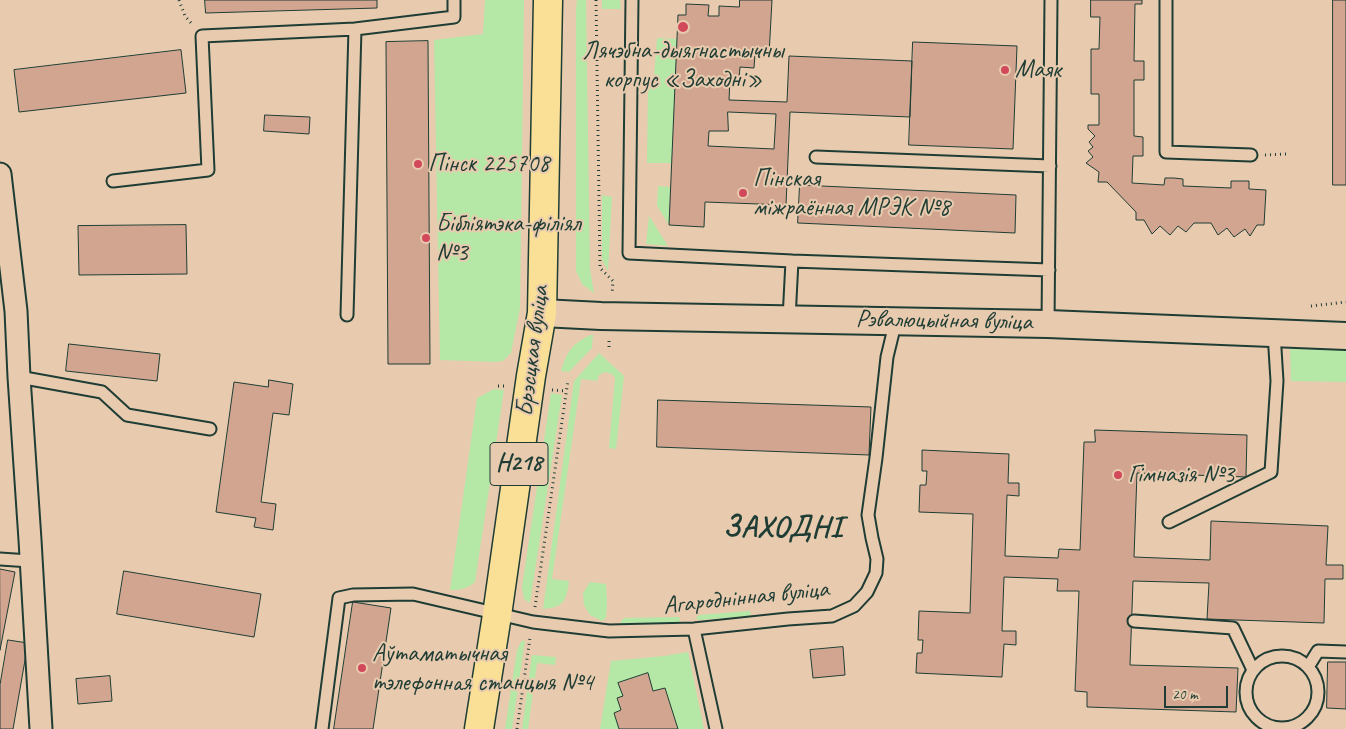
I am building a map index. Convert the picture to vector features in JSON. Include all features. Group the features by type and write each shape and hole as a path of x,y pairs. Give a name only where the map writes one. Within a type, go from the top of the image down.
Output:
{"main road":[{"name":"Брэсцкая вуліца","path":"479,729 542,313 548,0"}],"street":[{"path":"0,174 8,311 18,377 41,729"},
{"name":"Рэвалюцыйная вуліца","path":"542,313 1048,324 1346,336"}],"lane":[{"path":"113,181 208,170 202,36 356,29 454,17 454,0"},
{"path":"632,0 629,253 1049,270"},
{"path":"1048,324 1051,0"},
{"path":"1166,0 1166,152 1251,155"},
{"path":"347,315 356,29"},
{"path":"816,157 1050,166"},
{"path":"789,319 792,261"},
{"name":"Агароднінная вуліца","path":"322,729 340,598 353,595 413,594 533,622 609,631 694,629 832,616 854,606 867,592 876,573 877,559 868,515 887,357 896,320"},
{"path":"1169,522 1271,472 1277,381 1274,333"},
{"path":"18,377 102,392 127,415 210,429"},
{"path":"0,559 30,561"},
{"path":"1134,621 1233,628 1253,670"},
{"path":"694,629 716,729"},
{"path":"1308,667 1318,651 1346,652"},
{"path":"1274,656 1286,656 1298,659 1308,667 1315,676 1318,688 1318,699 1309,724 1286,729 1274,728 1263,724 1254,716 1248,706 1245,693 1247,681 1253,670 1262,661 1274,656"},
{"path":"1253,729 1254,716"}],"path":[{"path":"179,0 184,16 202,36"},
{"path":"596,0 600,268 613,281 609,347"},
{"path":"1312,306 1346,302"},
{"path":"517,729 568,380"}],"green space":[{"path":"485,0 524,0 520,308 511,353 503,361 440,360 434,40 483,34"},
{"path":"577,0 586,0 590,269 594,293 582,284 576,271"},
{"path":"602,0 620,0 621,9 602,9"},
{"path":"657,38 677,39 672,163 647,163 648,85 654,78"},
{"path":"658,186 670,187 669,225 657,206"},
{"path":"602,195 612,197 608,271 602,259"},
{"path":"649,216 668,246 646,244"},
{"path":"593,334 592,348 569,372 561,371 566,357 572,348 581,340"},
{"path":"1290,349 1346,350 1346,382 1291,381"},
{"path":"599,353 624,376 616,449 609,448 615,378 612,374 605,372 599,375 597,381 581,379 552,579 569,581 568,588 565,599 560,605 543,609 574,381"},
{"path":"494,389 504,390 475,582 463,589 450,590 477,398"},
{"path":"551,393 562,395 530,603 524,599 522,587"},
{"path":"590,582 606,584 606,618 602,621 590,615 584,605 583,593"},
{"path":"750,611 751,614 749,616 699,620 696,618 698,615"},
{"path":"679,617 680,621 676,623 621,624 624,618"},
{"path":"525,640 512,729 505,729 517,650 521,642"},
{"path":"688,652 704,729 600,729 611,661"},
{"path":"532,655 556,657 555,665 537,663 528,729 522,729"}],"building":[{"path":"205,0 377,0 377,8 206,13"},
{"path":"740,0 772,0 769,55 755,54 754,68 740,67 739,79 730,79 729,100 787,102 789,56 912,61 910,117 790,112 786,205 705,202 704,227 669,225 678,15 686,15 686,4 709,5 708,16 719,16 719,6 739,7","holes":["728,112 776,114 774,149 708,146 709,131 728,131"]},
{"path":"1091,0 1142,0 1142,4 1135,4 1134,61 1144,61 1144,80 1134,80 1134,136 1143,137 1143,156 1133,156 1132,183 1164,185 1165,178 1174,178 1183,179 1183,186 1231,188 1231,181 1249,181 1249,189 1266,190 1264,225 1257,225 1250,236 1245,229 1234,237 1227,228 1218,235 1211,223 1194,223 1186,232 1178,226 1170,235 1160,226 1152,234 1144,220 1136,220 1136,212 1107,182 1098,182 1099,172 1086,163 1093,157 1088,151 1093,147 1089,142 1095,136 1088,129 1088,125 1099,125 1099,94 1091,94 1091,49 1099,49 1100,17 1091,17"},
{"path":"1333,0 1346,0 1346,185 1333,185"},
{"path":"428,41 430,364 388,364 386,42"},
{"path":"913,42 1017,46 1013,149 909,145"},
{"path":"181,50 186,93 19,112 14,70"},
{"path":"265,115 310,117 309,134 264,131"},
{"path":"800,185 1016,195 1015,233 798,223"},
{"path":"186,225 187,274 79,275 78,226"},
{"path":"69,344 160,354 157,381 66,371"},
{"path":"269,380 293,384 289,415 273,413 261,502 276,504 273,530 254,527 256,518 216,512 234,382 268,387"},
{"path":"658,400 871,407 869,455 657,447"},
{"path":"1095,430 1247,435 1246,477 1137,473 1134,557 1210,560 1211,521 1328,526 1326,565 1343,565 1343,579 1325,579 1324,623 1207,619 1209,583 1133,581 1130,665 1238,668 1236,712 1087,707 1087,692 1075,691 1079,591 1057,591 1058,579 1004,577 1002,631 1016,631 1016,645 1004,644 1002,677 916,673 917,653 922,653 923,640 918,640 919,611 970,613 973,514 919,512 920,485 926,485 927,471 922,471 922,450 1009,454 1008,483 1019,483 1019,496 1007,495 1005,556 1058,558 1059,549 1080,550 1084,442 1095,442"},
{"path":"0,569 15,572 0,650"},
{"path":"124,571 261,594 254,637 117,614"},
{"name":"Аўтаматычная тэлефонная станцыя №4","path":"353,602 391,608 373,729 334,729"},
{"path":"8,640 28,643 13,729 0,729 0,685"},
{"path":"843,647 845,675 813,678 810,650"},
{"path":"1328,662 1346,662 1346,709 1327,708"},
{"path":"648,673 653,691 665,688 678,729 619,729 614,713 621,710 617,698 623,696 618,683"},
{"path":"110,676 112,701 78,704 76,679"}],"place":[{"name":"Лячэбна-дыягнастычны корпус «Заходні»","path":"683,27"},
{"name":"Маяк","path":"1005,70"},
{"name":"Пінск 225708","path":"418,164"},
{"name":"Пінская міжраённая МРЭК №8","path":"743,193"},
{"name":"Бібліятэка-філіял №3","path":"426,238"},
{"name":"Гімназія №3","path":"1118,475"},
{"name":"Аўтаматычная тэлефонная станцыя №4","path":"362,668"}],"district":[{"name":"ЗАХОДНІ","path":"783,528"}]}
